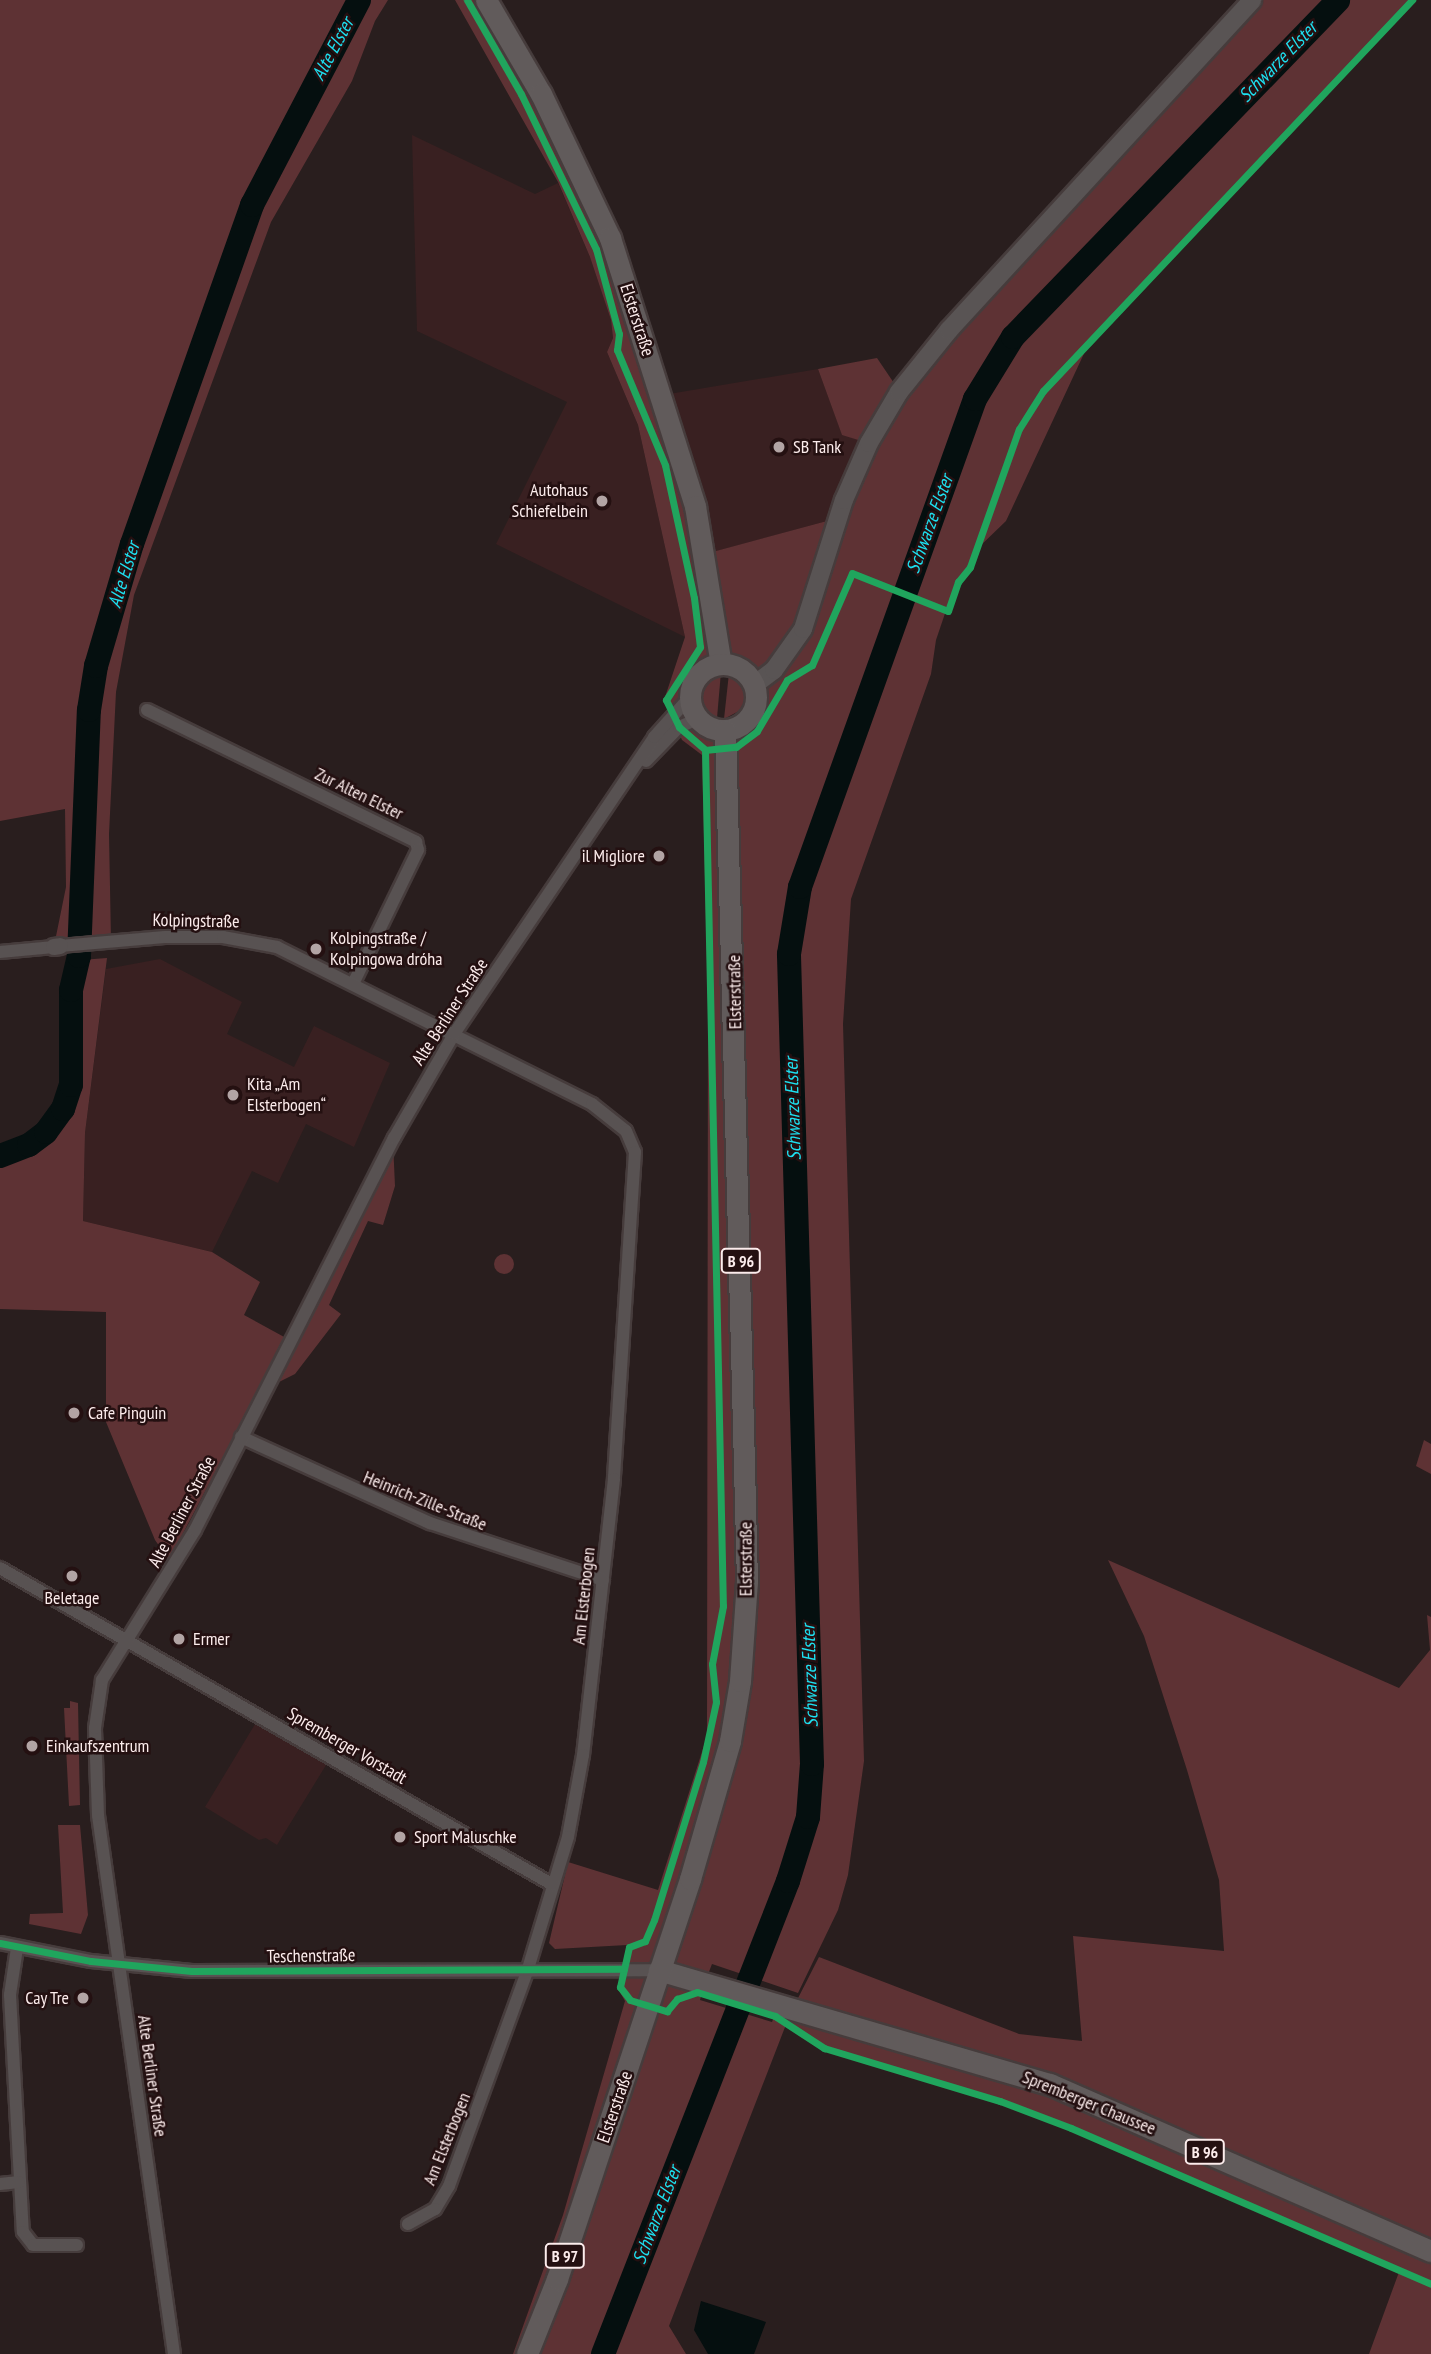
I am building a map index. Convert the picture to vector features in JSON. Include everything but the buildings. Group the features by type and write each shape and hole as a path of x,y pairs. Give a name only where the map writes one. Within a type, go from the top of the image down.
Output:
{"main road":[{"name":"Elsterstraße","path":"486,0 547,105 610,238 695,506 721,664"},
{"path":"754,685 774,670 803,629 844,500 869,443 899,392 949,330 1252,0"},
{"path":"721,664 741,669 754,685 756,699 749,718 725,730 698,719 690,697 695,678 721,664"},
{"name":"Elsterstraße","path":"527,2354 557,2279 659,1970 730,1741 745,1632 738,1138 725,730"},
{"name":"Spremberger Chaussee","path":"659,1970 1050,2084 1431,2251"}],"street":[{"name":"Alte Berliner Straße","path":"174,2354 98,1815 95,1728 102,1680 125,1637 170,1574 394,1138 454,1034 666,721 690,697"},
{"name":"Zur Alten Elster","path":"147,710 416,842 418,850 354,982"},
{"name":"Alte Berliner Straße","path":"633,773 672,733 698,719"},
{"name":"Kolpingstraße","path":"0,952 165,937 259,943 304,957 454,1034"},
{"name":"Am Elsterbogen","path":"408,2224 435,2209 449,2186 528,1969 568,1837 580,1768 603,1580 635,1152 626,1131 605,1112 454,1034"},
{"name":"Heinrich-Zille-Straße","path":"241,1437 430,1523 603,1580"},
{"name":"Spremberger Vorstadt","path":"0,1569 125,1637 553,1885"},
{"name":"Teschenstraße","path":"0,1942 18,1948 118,1965 257,1973 659,1970"},
{"path":"18,1948 10,1995 19,2182 26,2239 42,2247 77,2245"},
{"path":"0,2184 19,2182"}],"shaded area":[{"path":"0,0 388,0 375,21 352,81 271,222 134,595 116,692 109,834 111,941 54,946 66,887 65,809 0,821"},
{"path":"455,0 486,0 579,172 609,239 661,396 705,554 838,518 803,628 773,670 754,684 741,669 711,666 695,678 689,697 675,712 689,699 696,718 725,731 749,718 755,706 754,685 774,671 804,629 845,500 885,418 868,443 842,435 818,369 877,358 900,392 949,330 1253,0 1411,0 1088,345 1006,521 977,549 1002,473 969,567 956,581 936,640 931,674 851,899 843,1024 864,1761 848,1875 838,1910 798,1993 712,1964 705,1982 660,1969 710,1821 732,1741 747,1632 740,1152 725,765 746,1582 739,1681 717,1788 659,1969 629,1969 657,1972 573,2231 526,2354 513,2354 563,2215 625,2001 618,1989 627,1945 555,1949 549,1943 568,1862 658,1890 707,1736 708,1004 702,755 682,740 664,700 685,637 638,425 607,352 613,338 611,320 590,257 558,182"},
{"path":"412,135 535,194 558,183 590,257 611,320 613,338 607,352 638,425 685,637 496,544 567,402 417,331"},
{"path":"818,369 842,434 868,443 838,518 706,554 663,395"},
{"path":"721,672 717,718 704,709 699,695 704,681"},
{"path":"729,673 739,678 747,697 739,711 724,719"},
{"path":"107,958 85,1133 83,1221 212,1252 260,1282 244,1315 286,1338 169,1560 155,1540 106,1422 106,1312 0,1309 0,1156 37,1141 63,1109 71,1085 70,1020 81,960"},
{"name":"Kita „Am Elsterbogen“","path":"160,959 242,1002 227,1034 294,1067 314,1026 390,1063 354,1147 306,1124 278,1183 252,1171 212,1252 83,1221 85,1133 106,969"},
{"path":"393,1142 395,1186 383,1225 368,1221 329,1305 341,1314 295,1374 265,1389"},
{"path":"500,1254 508,1254 514,1264 508,1274 500,1274 494,1268 494,1260"},
{"path":"1424,1440 1431,1444 1431,1474 1416,1466"},
{"path":"1108,1560 1399,1688 1430,1650 1427,1615 1431,1617 1431,2249 1178,2138 794,2006 819,1957 1019,2034 1082,2041 1073,1936 1224,1951 1219,1880 1187,1770 1144,1636"},
{"path":"70,1701 78,1703 80,1805 69,1806 64,1708 70,1708"},
{"path":"260,1716 331,1757 277,1845 266,1838 259,1840 205,1807"},
{"path":"58,1825 80,1825 88,1915 81,1934 29,1924 30,1914 63,1913"},
{"path":"660,1972 705,1983 700,2000 772,2022 779,2004 975,2063 1431,2253 1431,2354 1369,2354 1399,2272 1071,2128 1000,2101 824,2048 787,2022 669,2326 686,2354 529,2354"},
{"path":"701,2301 766,2322 754,2354 708,2354 694,2330"}],"waterway":[{"name":"Alte Elster","path":"0,1156 29,1145 46,1132 63,1109 71,1085 71,990 79,956 89,710 96,666 132,544 252,205 359,0"},
{"name":"Schwarze Elster","path":"603,2354 788,1881 808,1817 812,1764 789,954 800,887 975,399 1013,337 1338,0"}],"cycle path":[{"path":"467,0 521,94 596,249 619,334 617,350 665,465 694,598 700,647 666,700 679,727 705,750 736,747 757,731 787,680 812,665 852,573 948,611 958,582 970,567 1019,429 1043,391 1412,0"},
{"path":"705,750 723,1606 712,1664 716,1702 703,1762 654,1920 645,1941 629,1947 620,1987 630,2000 667,2011 677,1999 697,1992 775,2016 824,2048 1000,2101 1071,2128 1431,2284"},
{"path":"0,1943 91,1961 192,1971 624,1969"}],"place":[{"name":"SB Tank","path":"779,447"},
{"name":"Autohaus Schiefelbein","path":"602,501"},
{"name":"il Migliore","path":"659,856"},
{"name":"Kolpingstraße / Kolpingowa dróha","path":"316,949"},
{"name":"Kita „Am Elsterbogen“","path":"233,1095"},
{"name":"Cafe Pinguin","path":"74,1413"},
{"name":"Beletage","path":"72,1576"},
{"name":"Ermer","path":"179,1639"},
{"name":"Einkaufszentrum","path":"32,1746"},
{"name":"Sport Maluschke","path":"400,1837"},
{"name":"Cay Tre","path":"83,1998"}]}
